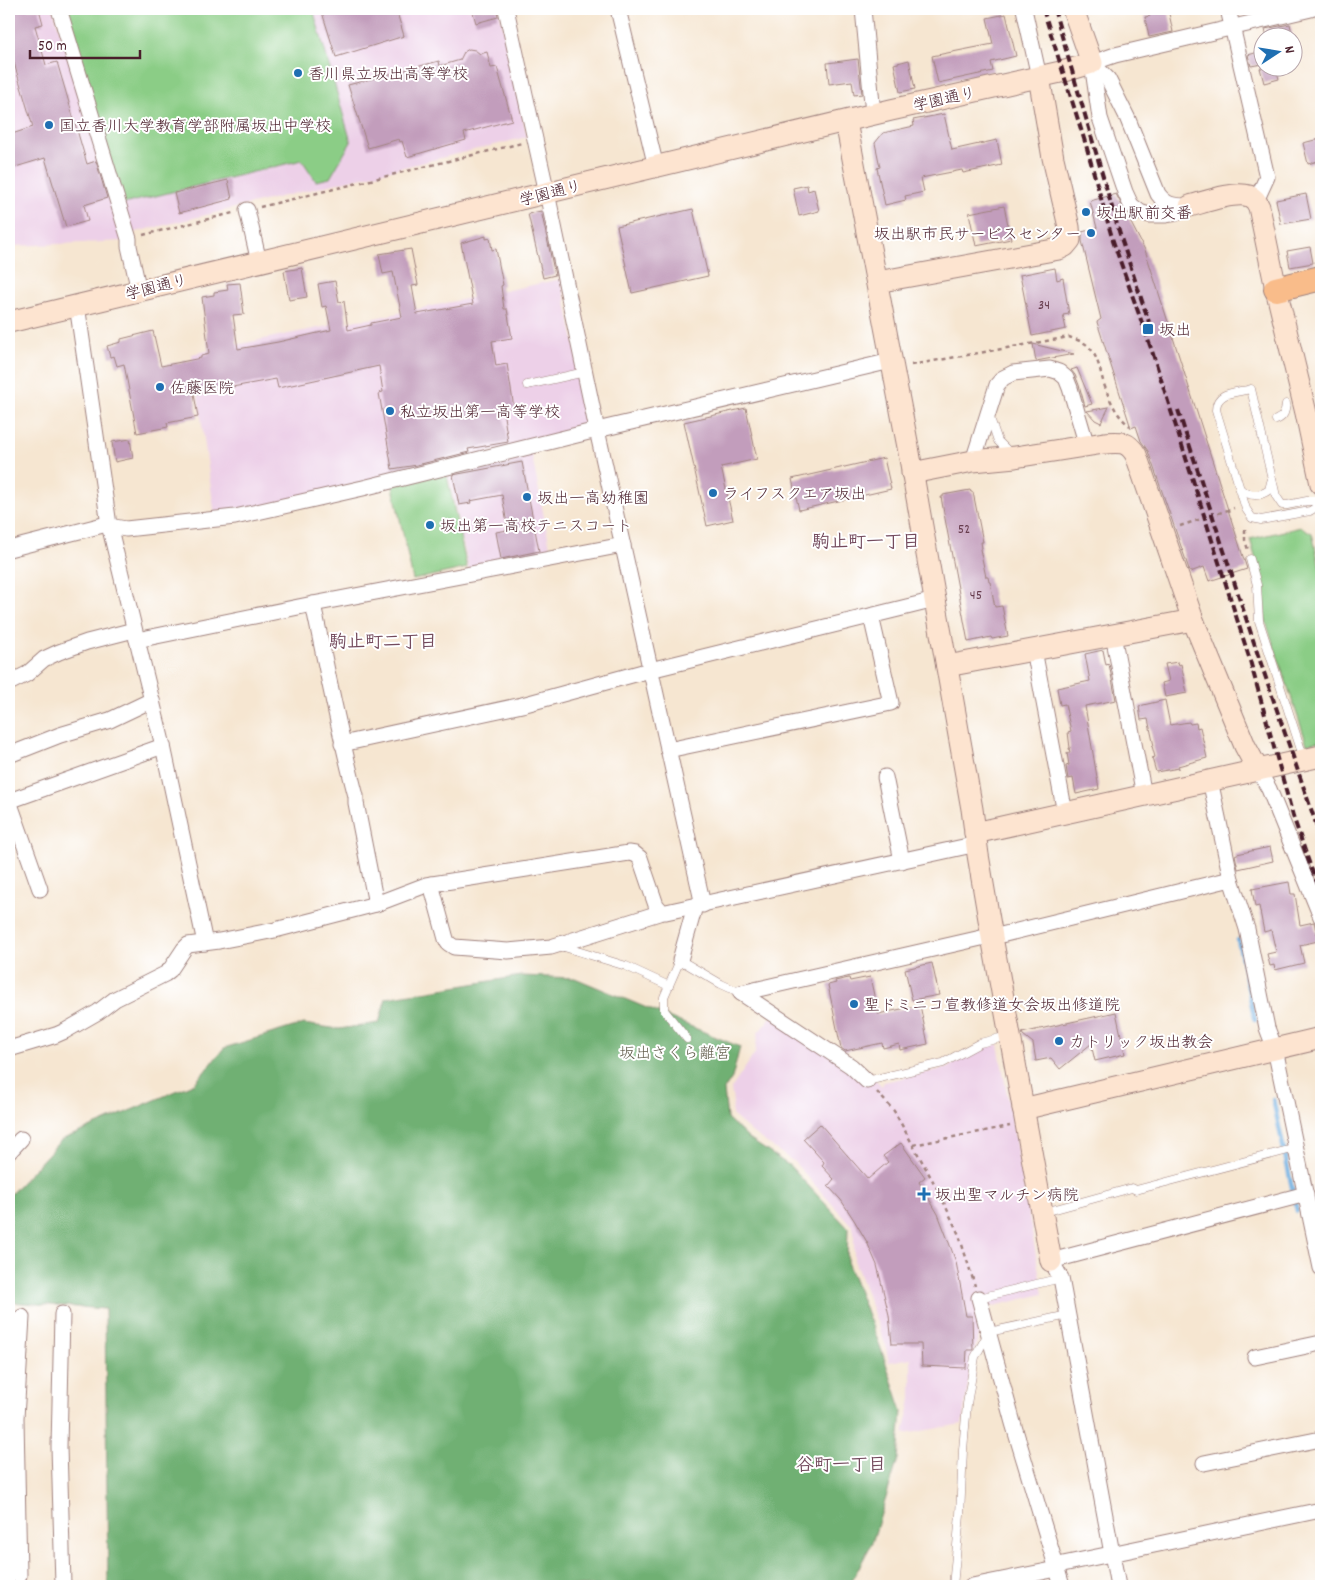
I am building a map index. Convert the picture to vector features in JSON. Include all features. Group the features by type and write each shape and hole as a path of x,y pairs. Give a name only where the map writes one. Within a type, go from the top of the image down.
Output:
{"main road":[{"path":"1276,289 1321,278"}],"street":[{"path":"59,9 129,239 139,291"},
{"path":"506,9 668,750 699,906 680,960"},
{"path":"618,9 656,167"},
{"path":"863,9 872,103 875,114"},
{"path":"877,282 1059,249 1070,240 1069,227 1024,9"},
{"path":"1073,9 1092,63 1100,118 1125,192 1132,205 1140,212 1149,215 1165,215 1190,206 1242,194 1251,196 1256,201 1261,212 1276,289 1321,484"},
{"path":"1228,9 1267,177 1256,201"},
{"path":"1092,63 1116,55 1311,9"},
{"path":"1092,63 1108,79 1128,117 1158,194 1168,204 1190,206"},
{"name":"学園通り","path":"9,322 875,114 1065,72 1092,63"},
{"path":"846,122 877,282 899,364 912,473 1010,1036 1020,1117 1068,1315 1118,1586"},
{"path":"247,210 259,262"},
{"path":"78,306 109,525 163,746 205,942"},
{"path":"9,549 64,536 87,528 109,525 126,529 235,517 363,488 597,430 899,364"},
{"path":"973,461 997,385 1003,378 1013,373 1050,369 1060,372 1066,378 1070,388 1087,446"},
{"path":"912,473 973,461 1016,457 1118,442 1131,448 1136,455 1194,620 1245,746 1269,789 1321,917"},
{"path":"9,683 27,674 44,659 87,642 313,604 623,545"},
{"path":"342,744 522,705 650,670 935,600"},
{"path":"313,604 342,744 356,796 376,904"},
{"path":"668,750 891,703 871,616"},
{"path":"946,666 1194,620"},
{"path":"1113,635 1144,795"},
{"path":"1034,650 1065,813"},
{"path":"9,756 60,735 110,720 152,700"},
{"path":"40,889 9,801 163,746"},
{"path":"431,884 448,943 454,946 508,952 551,947 662,912 699,906 902,860 1065,813 1313,758"},
{"path":"885,777 902,860"},
{"path":"1210,780 1231,879 1246,930 1267,1028 1276,1049 1288,1150 1299,1196 1321,1268"},
{"path":"9,1049 66,1031 98,1012 115,999 165,974 170,970 186,946 275,930 376,904 418,887 431,884 629,853 635,854 640,858 654,901 662,912"},
{"path":"740,993 1231,879"},
{"path":"740,993 851,1066 867,1081"},
{"path":"1020,1117 1321,1038"},
{"path":"9,1152 21,1139"},
{"path":"1056,1269 1299,1196"},
{"path":"979,1298 1013,1423 1062,1586"},
{"path":"62,1314 59,1447 62,1586"},
{"path":"22,1316 16,1418 23,1581"},
{"path":"1256,1357 1321,1343"},
{"path":"1204,1463 1321,1439"},
{"path":"972,1586 1063,1564 1321,1510"},
{"path":"9,1559 23,1581"}],"lane":[{"path":"527,385 585,372"},
{"path":"1251,390 1276,496 1282,505 1307,501 1321,503 1310,510 1255,520 1249,515 1216,410 1216,403 1223,396 1251,390"},
{"path":"1276,420 1283,416 1286,404"},
{"path":"988,414 998,441 1009,453 1016,457"},
{"path":"1240,489 1246,494 1252,495 1266,493 1271,486 1271,475"},
{"path":"1250,559 1257,585 1259,621 1313,758"},
{"path":"557,945 626,966 669,986"},
{"path":"688,1039 664,1010 664,997 680,960 720,984 740,993"},
{"path":"867,1081 944,1064 980,1043 1010,1036"},
{"path":"1042,1211 1052,1210 1132,1188 1136,1190 1288,1150"},
{"path":"979,1298 1056,1269"},
{"path":"953,1586 968,1404 975,1357 989,1332 1068,1315"}],"path":[{"path":"129,239 528,142"},
{"path":"899,364 1069,337 1086,344 1093,352 1098,361 1105,387 1120,418 1133,428"},
{"path":"1173,528 1235,508"},
{"path":"1245,529 1245,540 1250,559"},
{"path":"867,1081 894,1111 939,1192 959,1235 979,1298"},
{"path":"913,1145 1020,1117"}],"shaded area":[{"name":"国立香川大学教育学部附属坂出中学校","path":"9,9 53,9 125,241 14,246 14,252 9,253"},
{"name":"香川県立坂出高等学校","path":"63,9 499,9 527,137 132,233"},
{"path":"561,279 591,422 576,432 215,517 192,354"},
{"path":"531,451 551,552 469,570 447,470"},
{"name":"坂出聖マルチン病院","path":"771,1017 868,1073 882,1086 884,1082 947,1068 980,1048 998,1044 1043,1294 977,1310 981,1330 972,1358 962,1424 904,1434 911,1399 911,1358 889,1362 885,1344 854,1260 854,1231 852,1226 794,1162 754,1134 732,1115 731,1089 755,1053 758,1033"}],"green space":[{"path":"63,9 313,9 351,142 330,178 316,181 302,160 123,204"},
{"name":"坂出第一高校テニスコート","path":"446,471 467,568 413,580 392,482"},
{"path":"1301,527 1312,533 1321,572 1321,741 1307,744 1266,622 1260,574 1250,539"},
{"name":"坂出さくら離宮","path":"521,976 575,978 740,1047 732,1078 724,1090 727,1118 749,1139 790,1166 848,1228 847,1262 880,1346 902,1411 898,1459 872,1543 849,1586 108,1586 105,1309 9,1302 9,1196 61,1140 195,1083 224,1048 303,1024 339,1029 379,1023 386,998"}],"building":[{"path":"9,9 39,9 43,24 35,26 46,65 57,62 87,164 96,161 107,198 84,205 88,221 66,227 45,158 9,169 9,135 33,127 14,63 9,65"},
{"path":"321,9 396,9 404,36 336,57"},
{"path":"472,9 497,9 498,17 476,23"},
{"path":"1149,9 1168,9 1173,32 1149,37 1145,17 1150,16"},
{"path":"1006,14 1016,56 991,62 993,71 938,83 932,56 993,44 987,18"},
{"path":"1290,24 1291,28 1270,28"},
{"path":"469,49 475,50 480,54 487,52 491,68 497,67 512,120 464,133 466,140 407,157 402,141 400,142 399,139 368,148 348,85 439,61 440,66 460,60 464,52"},
{"path":"1252,54 1252,66 1251,66 1248,55"},
{"path":"858,59 862,94 854,95 852,81 829,84 827,63"},
{"path":"909,60 915,89 900,92 894,64"},
{"path":"1263,78 1279,78 1279,79 1264,83"},
{"path":"944,114 952,150 997,140 1002,165 963,173 962,170 921,178 924,192 905,196 906,200 885,205 877,168 880,167 875,143 883,133 914,126 913,120"},
{"path":"1319,139 1321,160 1308,164 1303,143"},
{"path":"228,180 232,199 179,213 174,193"},
{"path":"807,185 808,191 814,189 819,211 799,216 793,188"},
{"path":"1116,194 1145,250 1247,569 1209,581 1204,567 1190,572 1148,451 1141,441 1136,426 1131,428 1097,322 1101,319 1082,241 1082,232 1097,228 1090,201"},
{"path":"1306,194 1311,219 1281,224 1276,200"},
{"path":"1004,206 1011,239 976,246 969,213"},
{"path":"693,209 708,276 632,293 617,226"},
{"path":"541,211 555,275 543,278 528,214"},
{"path":"486,236 486,239 490,238 492,250 496,249 503,285 501,286 504,309 507,309 512,338 492,341 496,366 507,364 514,408 503,410 508,442 468,449 469,452 392,469 379,393 383,392 379,366 278,388 276,379 194,394 198,417 167,423 168,427 137,433 124,364 117,366 114,356 110,357 107,346 121,342 121,339 153,331 161,366 201,358 201,356 209,354 202,297 214,295 214,292 228,290 227,284 240,283 244,314 233,315 238,349 331,330 326,306 322,307 318,284 335,281 339,302 344,301 348,330 402,317 393,272 383,274 379,254 411,249 418,285 412,286 417,314 473,304 461,243"},
{"path":"1310,247 1313,263 1290,267 1287,251"},
{"path":"302,268 307,297 289,300 284,271"},
{"path":"1055,268 1057,280 1063,278 1069,314 1063,315 1066,329 1032,336 1020,275"},
{"path":"1033,344 1074,354 1036,361"},
{"path":"1077,368 1092,404 1085,406 1079,385 1071,370"},
{"path":"1109,407 1101,423 1095,420 1087,411"},
{"name":"ライフスクエア坂出","path":"746,408 757,459 721,467 733,520 707,526 684,422"},
{"path":"130,439 133,458 115,462 112,442"},
{"path":"884,458 891,489 799,510 792,479"},
{"path":"522,462 539,551 501,559 496,532 508,530 502,495 459,505 453,475"},
{"path":"970,490 973,492 983,542 981,542 982,548 980,549 986,577 988,577 990,582 995,607 1002,606 1008,636 992,639 991,637 968,642 941,497"},
{"path":"1103,650 1106,665 1109,664 1116,700 1085,706 1099,789 1076,794 1073,778 1068,779 1066,766 1069,765 1067,753 1070,753 1068,732 1071,731 1065,704 1060,705 1057,688 1090,681 1085,654"},
{"path":"1178,662 1179,665 1181,664 1187,693 1165,697 1162,683 1169,681 1165,664"},
{"path":"1165,700 1170,725 1189,722 1190,724 1196,723 1197,728 1200,727 1207,758 1178,766 1179,768 1156,772 1152,758 1155,757 1152,746 1154,746 1148,719 1141,720 1139,706"},
{"path":"1270,847 1273,861 1238,869 1235,855"},
{"path":"1289,882 1291,894 1295,894 1300,925 1314,922 1318,941 1300,945 1304,963 1275,970 1274,965 1270,966 1267,954 1276,952 1271,930 1264,932 1259,906 1255,907 1252,889"},
{"path":"932,963 939,995 912,1000 905,969"},
{"name":"聖ドミニコ宣教修道女会坂出修道院","path":"870,977 878,1014 920,1005 928,1044 900,1050 899,1044 883,1048 882,1043 845,1051 841,1048 828,985 836,983 835,981 849,978 850,981"},
{"name":"カトリック坂出教会","path":"1116,1012 1125,1054 1095,1061 1091,1044 1060,1069 1051,1058 1036,1061 1033,1043 1022,1033"},
{"path":"820,1124 868,1179 888,1162 883,1156 901,1143 925,1177 919,1182 938,1214 956,1262 966,1316 972,1316 973,1350 967,1350 966,1368 922,1366 921,1344 892,1344 889,1315 877,1265 867,1242 854,1220 841,1200 828,1186 834,1179 822,1166 824,1162 803,1139"}],"waterway":[{"path":"1238,940 1255,1020"},
{"path":"1273,1099 1297,1211"}],"railway":[{"path":"1043,9 1086,145 1113,241 1152,351 1249,657 1293,816 1321,892"},
{"path":"1054,9 1121,238 1149,322"},
{"path":"1178,410 1258,655 1321,838"}],"place":[{"name":"香川県立坂出高等学校","path":"298,73"},
{"name":"国立香川大学教育学部附属坂出中学校","path":"49,125"},
{"name":"坂出駅前交番","path":"1086,212"},
{"name":"坂出駅市民サービスセンター","path":"1091,233"},
{"name":"坂出","path":"1148,329"},
{"name":"佐藤医院","path":"160,387"},
{"name":"私立坂出第一高等学校","path":"390,411"},
{"name":"ライフスクエア坂出","path":"713,493"},
{"name":"坂出一高幼稚園","path":"527,497"},
{"name":"坂出第一高校テニスコート","path":"430,525"},
{"name":"聖ドミニコ宣教修道女会坂出修道院","path":"854,1004"},
{"name":"カトリック坂出教会","path":"1059,1041"},
{"name":"坂出聖マルチン病院","path":"924,1194"}],"district":[{"name":"駒止町一丁目","path":"866,541"},
{"name":"駒止町二丁目","path":"383,641"},
{"name":"谷町一丁目","path":"841,1464"}]}
